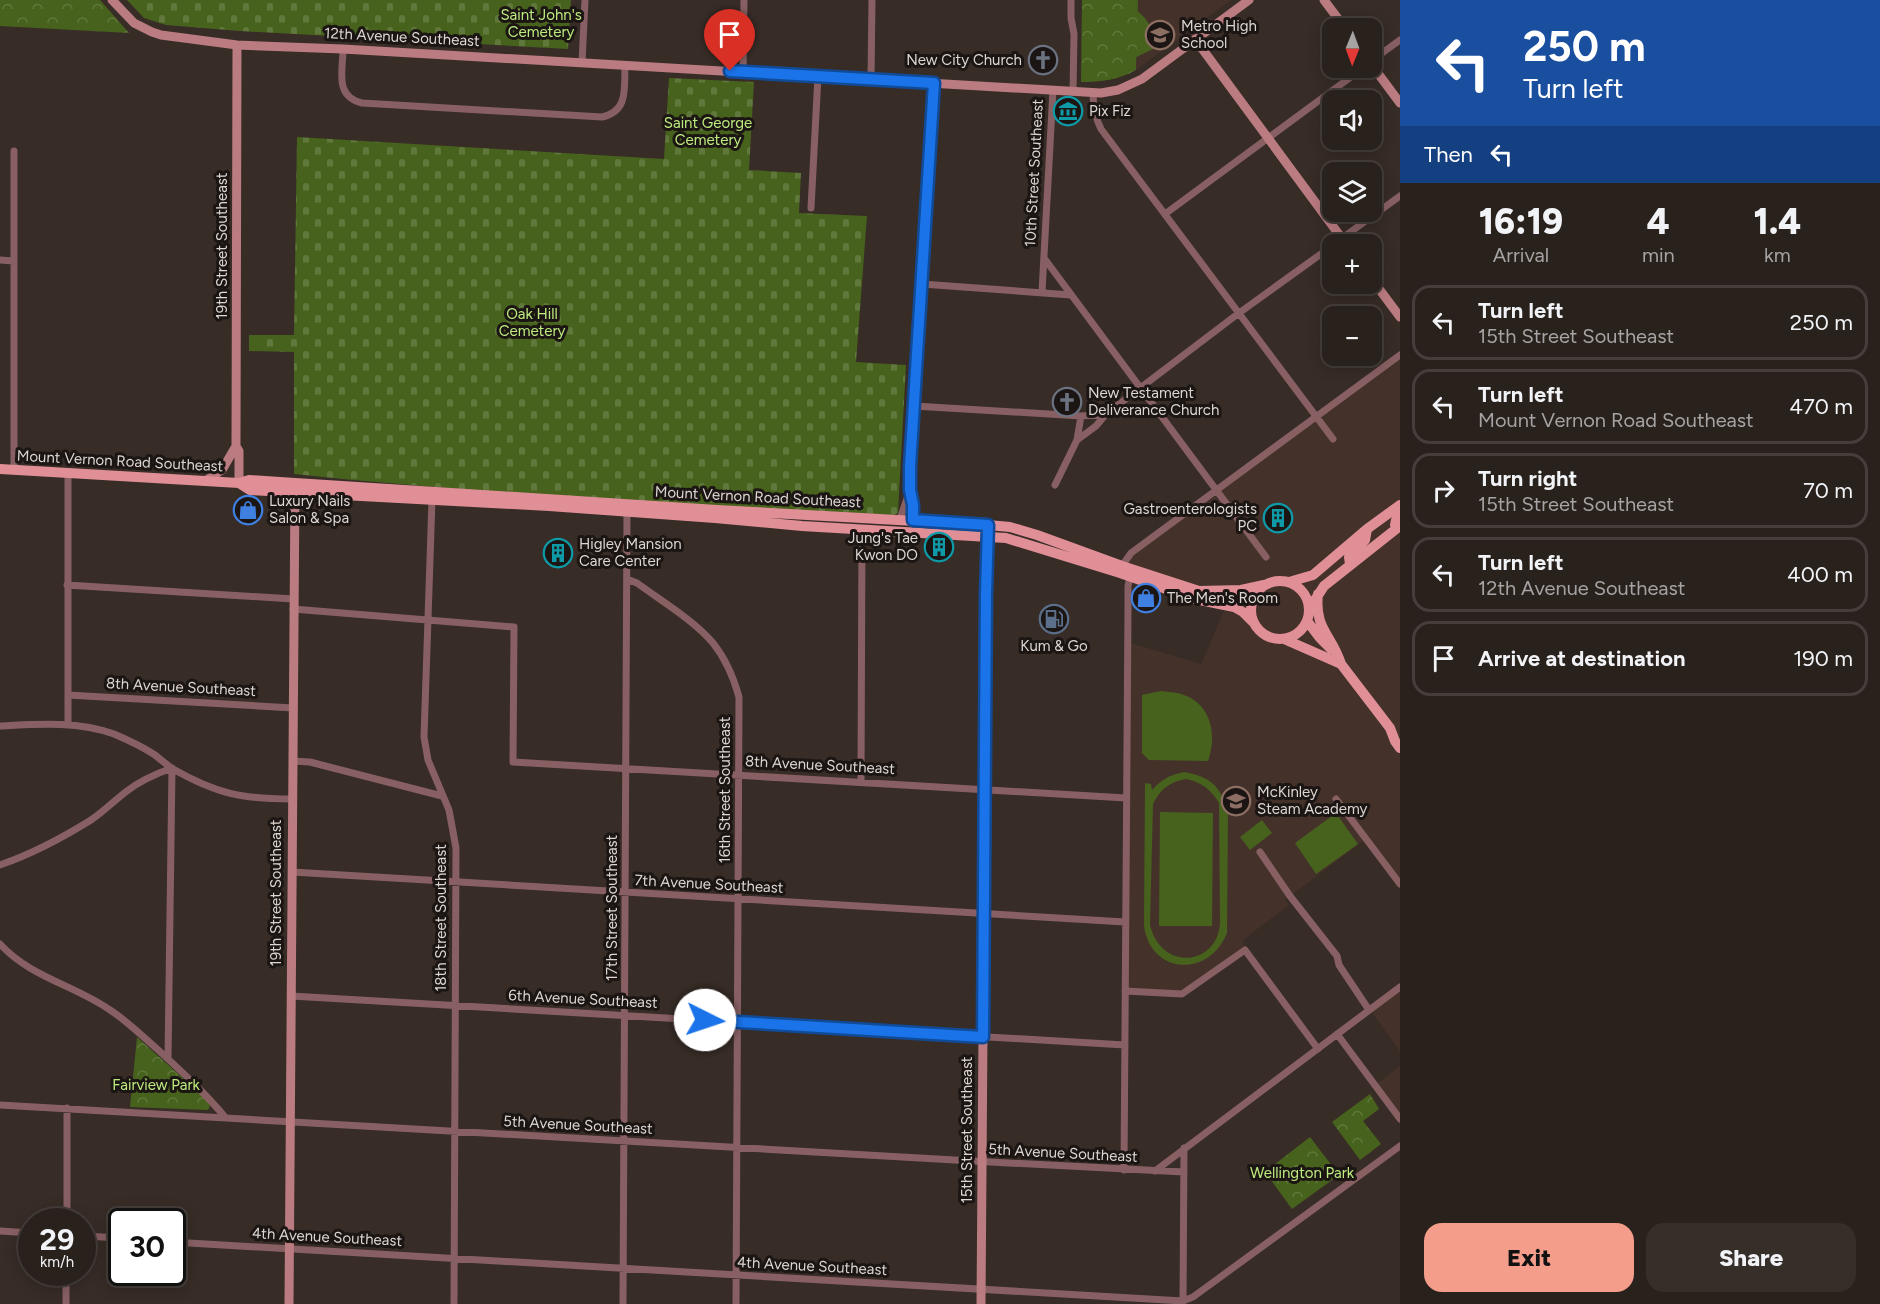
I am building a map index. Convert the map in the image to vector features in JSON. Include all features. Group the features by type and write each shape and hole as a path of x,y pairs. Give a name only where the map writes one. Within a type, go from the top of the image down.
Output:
{"main road":[{"name":"12th Avenue Southeast","path":"112,0 134,23 152,33 237,45 344,49 1093,93 1110,92 1135,84 1249,0"},
{"path":"1324,0 1338,18"},
{"path":"1195,39 1268,138 1333,234"},
{"name":"19th Street Southeast","path":"237,45 236,446 239,451 239,483"},
{"path":"1382,78 1400,103"},
{"path":"1382,293 1400,317"},
{"path":"204,481 222,470 236,446"},
{"name":"Mount Vernon Road Southeast","path":"0,469 239,483 250,490 295,487 1010,527 1199,591 1238,590 1264,585"},
{"name":"19th Street Southeast","path":"290,1304 295,487"},
{"name":"Mount Vernon Road Southeast","path":"295,487 432,500 1006,538 1195,598 1234,606 1253,622"},
{"path":"1400,505 1367,529 1313,575 1289,582 1272,581 1264,585 1253,597 1251,605 1250,613 1258,630 1274,639 1292,637 1300,632 1324,586 1399,527 1395,523 1400,515"},
{"path":"833,528 859,523 900,525 913,520"},
{"name":"15th Street Southeast","path":"981,1304 988,525"},
{"path":"1350,564 1349,557 1365,540 1367,529"},
{"path":"1289,582 1302,591 1307,598 1308,618 1320,638 1340,659 1395,732 1395,741 1400,748"},
{"path":"1318,594 1317,617 1340,659"},
{"path":"1283,639 1340,659"}],"street":[{"path":"582,63 585,0"},
{"path":"743,72 744,0"},
{"path":"871,80 872,0"},
{"path":"1071,0 1074,42 1073,92"},
{"path":"1382,54 1400,40"},
{"path":"344,49 342,86 353,101 602,117 612,115 623,100 625,65"},
{"path":"811,208 818,76"},
{"path":"1165,214 1349,78"},
{"path":"913,520 910,490 914,406 934,83"},
{"name":"10th Street Southeast","path":"1042,292 1053,90"},
{"path":"1093,93 1093,109 1101,129 1333,439"},
{"path":"14,151 14,470"},
{"path":"1351,234 1400,196"},
{"path":"1077,440 1096,426 1106,414 1239,313 1322,255"},
{"name":"10th Street Southeast","path":"1044,258 1266,557"},
{"path":"0,260 14,261"},
{"path":"921,284 1071,295"},
{"path":"1122,566 1131,553 1400,355"},
{"path":"914,406 1081,416 1106,414"},
{"path":"1055,485 1077,440 1081,416"},
{"path":"68,474 68,725"},
{"path":"899,519 910,490"},
{"name":"18th Street Southeast","path":"432,500 424,737 428,760 449,810 454,837 456,883 454,1304"},
{"name":"17th Street Southeast","path":"623,1304 627,512"},
{"path":"861,782 862,530"},
{"path":"1124,1170 1128,598 1131,577"},
{"name":"16th Street Southeast","path":"627,579 637,583 701,631 714,644 736,684 740,697 736,1304"},
{"path":"67,585 293,599"},
{"path":"293,609 427,620"},
{"name":"8th Avenue Southeast","path":"427,620 514,627 513,762 1126,798"},
{"name":"8th Avenue Southeast","path":"68,695 293,708"},
{"path":"0,726 68,725 113,734 218,791 260,799 292,799"},
{"path":"293,761 310,762 442,796"},
{"path":"0,865 52,842 92,819 129,790 153,775 172,768"},
{"path":"168,1059 172,768"},
{"path":"1336,799 1400,884"},
{"path":"1260,852 1290,896 1337,956 1339,965 1370,1010"},
{"name":"7th Avenue Southeast","path":"292,872 1125,922"},
{"path":"0,944 28,968 86,995 111,1010 168,1059 210,1099 225,1117"},
{"path":"1125,991 1182,994 1245,950 1318,1049"},
{"name":"5th Avenue Southeast","path":"1155,1172 1400,987"},
{"name":"6th Avenue Southeast","path":"291,996 1125,1046"},
{"path":"1337,1034 1400,1119"},
{"name":"5th Avenue Southeast","path":"0,1105 1184,1172"},
{"path":"67,1108 67,1208"},
{"path":"1184,1148 1183,1302 1400,1146"},
{"path":"0,1231 18,1232"},
{"name":"4th Avenue Southeast","path":"186,1243 1183,1302"},
{"path":"66,1286 66,1304"}],"shaded area":[{"name":"Metro High School","path":"1138,0 1231,0 1136,70"},
{"path":"1400,354 1400,884 1366,839 1285,900 1289,905 1243,940 1245,950 1182,994 1125,991 1127,642 1201,664 1224,611 1258,619 1123,572 1126,560"},
{"path":"1400,987 1400,1051 1370,1010"},
{"path":"1400,1066 1400,1120 1375,1085"}],"green space":[{"path":"0,0 100,0 129,33 0,26"},
{"path":"127,0 144,0 144,18"},
{"name":"Saint John's Cemetery","path":"144,0 571,0 568,49 166,25 144,18"},
{"path":"1082,0 1138,0 1136,70 1110,80 1081,82"},
{"path":"1111,0 1130,7 1142,15 1151,27 1159,46 1112,69"},
{"name":"Oak Hill Cemetery","path":"669,78 754,82 749,170 801,173 799,213 867,216 856,362 906,365 898,513 894,515 594,499 294,474 294,352 249,351 249,335 294,335 297,137 664,159"},
{"path":"1161,691 1181,694 1201,706 1210,722 1212,732 1208,761 1149,760 1142,753 1142,695"},
{"path":"1184,772 1214,784 1222,796 1228,813 1227,933 1219,948 1207,958 1181,965 1169,962 1157,954 1149,942 1144,926 1145,783 1151,784 1152,790 1170,776","holes":["1186,779 1206,787 1219,803 1220,923 1217,938 1209,948 1199,955 1188,958 1176,956 1165,950 1156,940 1150,925 1153,804 1162,790 1170,784"]},
{"path":"1160,812 1213,813 1212,926 1159,926"},
{"path":"1336,813 1358,844 1316,874 1295,843"},
{"path":"1262,820 1272,833 1250,850 1240,837"},
{"name":"Fairview Park","path":"137,1037 206,1099 210,1106 208,1110 130,1107"},
{"name":"Wellington Park","path":"1370,1094 1379,1109 1363,1121 1381,1144 1360,1160 1332,1122"},
{"name":"Wellington Park","path":"1310,1137 1339,1175 1292,1209 1265,1172"}],"place":[{"name":"Metro High School","path":"1160,35"},
{"name":"New City Church","path":"1043,60"},
{"name":"Pix Fiz","path":"1068,111"},
{"name":"New Testament Deliverance Church","path":"1067,402"},
{"name":"Luxury Nails Salon & Spa","path":"248,510"},
{"name":"Gastroenterologists PC","path":"1278,518"},
{"name":"Jung's Tae Kwon DO","path":"939,547"},
{"name":"Higley Mansion Care Center","path":"558,553"},
{"name":"The Men's Room","path":"1146,598"},
{"name":"Kum & Go","path":"1054,619"},
{"name":"McKinley Steam Academy","path":"1236,801"}],"route":[{"path":"705,1020 983,1037 988,525 913,520 913,500 910,490 934,83 730,71"}],"park label":[{"name":"Saint George Cemetery","path":"708,132"}]}
